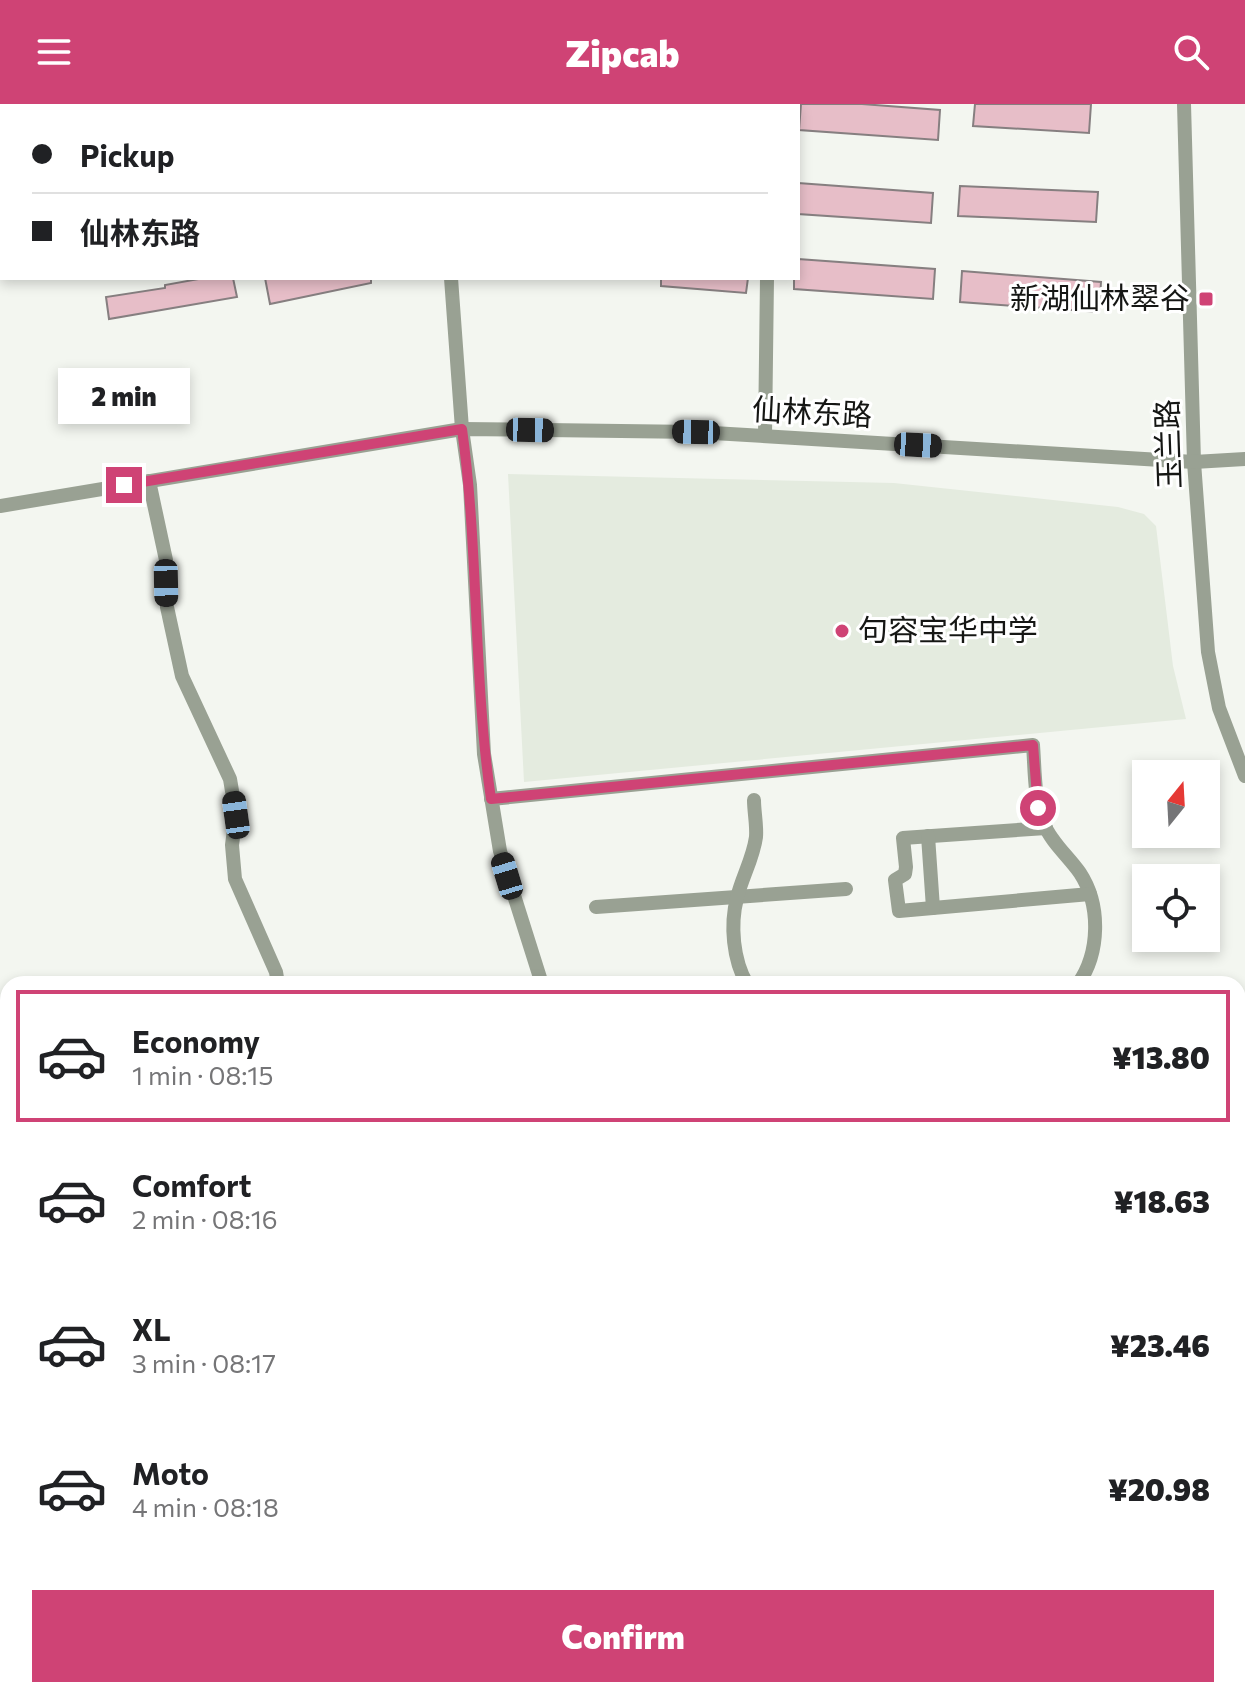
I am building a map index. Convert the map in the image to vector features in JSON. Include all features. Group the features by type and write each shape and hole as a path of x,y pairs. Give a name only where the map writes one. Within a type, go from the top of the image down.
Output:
{"street":[{"name":"玉兰路","path":"1184,104 1194,462 1208,652 1219,708 1245,776"},
{"path":"451,280 462,429 470,485 484,754 500,851 539,976"},
{"path":"765,436 767,280"},
{"name":"仙林东路","path":"0,506 462,429 696,432 1194,462 1245,459"},
{"path":"149,481 166,560 167,607 182,676 230,779 236,815 232,845 235,879 277,976"},
{"path":"491,799 1033,745 1038,808 1046,828 1089,887 1095,938 1082,976"},
{"path":"743,976 736,954 733,920 756,836 754,800"},
{"path":"1046,828 903,838 905,874 895,880 899,911 1090,894"},
{"path":"928,836 933,908"},
{"path":"596,907 846,889"}],"shaded area":[{"name":"句容宝华中学","path":"508,474 894,483 1118,507 1144,514 1156,526 1173,666 1186,719 524,782"}],"building":[{"path":"801,104 862,104 940,110 938,140 800,130"},
{"path":"975,104 1091,104 1089,133 973,126"},
{"path":"800,183 933,193 931,223 800,214"},
{"path":"960,186 1098,192 1096,222 958,216"},
{"path":"800,259 935,269 933,299 794,289 794,280 800,280"},
{"path":"962,271 1101,282 1099,312 960,302"},
{"path":"193,280 233,280 237,297 109,319 106,297 165,288 165,285"},
{"path":"265,280 371,280 371,283 270,304"},
{"path":"661,280 748,280 746,293 661,286"}],"place":[{"name":"新湖仙林翠谷","path":"1206,299"},
{"name":"句容宝华中学","path":"842,631"}],"route":[{"path":"124,485 462,429 470,485 484,754 491,799 1033,745 1038,808"}]}
